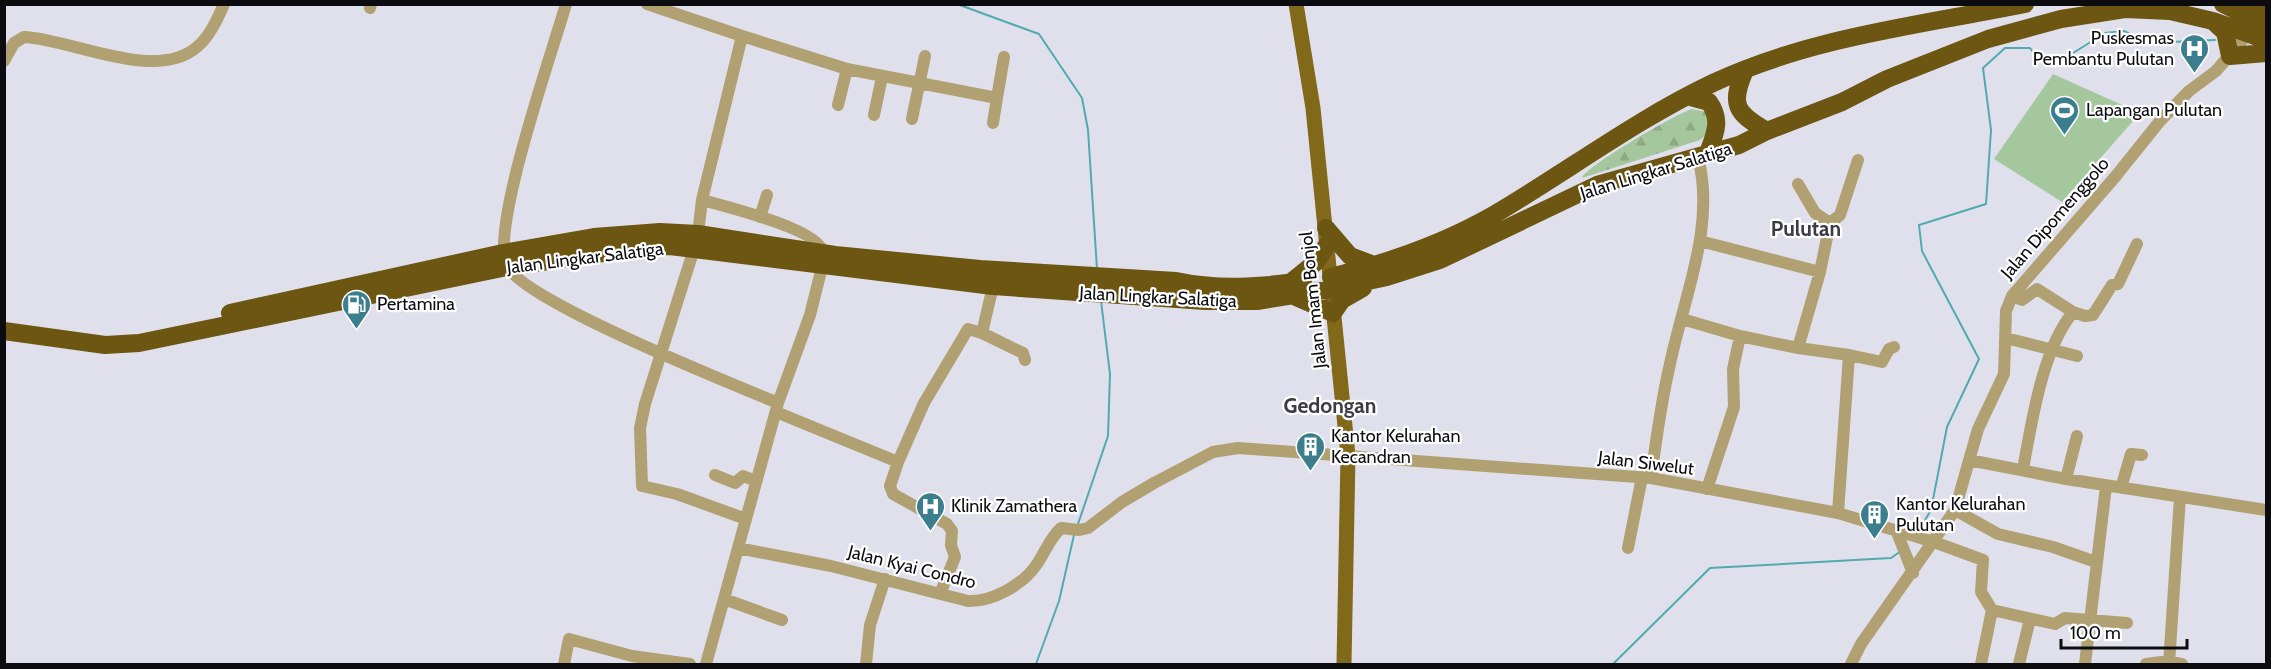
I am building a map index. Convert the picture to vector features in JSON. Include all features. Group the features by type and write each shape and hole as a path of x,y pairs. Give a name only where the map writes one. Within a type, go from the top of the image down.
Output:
{"highway":[{"name":"Jalan Lingkar Salatiga","path":"1380,271 1494,215 1688,96 1745,70 1838,40 2025,4"},
{"path":"2224,4 2257,8 2262,22"},
{"name":"Jalan Lingkar Salatiga","path":"4,319 63,331 129,334 505,260 696,242 993,286 1061,283 1175,290 1202,287 1289,289 1331,283 1440,260 1597,185 1739,145 1767,131 1988,39 2061,19 2105,11 2151,10 2213,21 2262,22"},
{"path":"2213,21 2225,32 2230,56 2266,52"},
{"path":"1745,70 1735,96 1737,105 1750,122 1767,131"},
{"path":"1688,96 1709,102 1717,118 1717,129 1703,155"},
{"path":"1326,236 1350,256 1380,271 1352,293 1333,313 1289,289 1316,262 1326,236"},
{"name":"Jalan Lingkar Salatiga","path":"4,331 105,345 139,343 505,260"},
{"name":"Jalan Lingkar Salatiga","path":"822,260 980,269 1061,283"}],"main road":[{"name":"Jalan Imam Bonjol","path":"1296,4 1313,108 1348,456 1344,664"}],"street":[{"path":"566,4 516,181 503,241 505,260 526,285 623,338 898,462"},
{"path":"647,4 847,69 918,85 997,98"},
{"path":"4,60 14,43 24,37 123,59 165,59 185,55 197,47 216,23 221,6"},
{"name":"Jalan Dipomenggolo","path":"1851,664 1861,644 1913,573 1923,538 1955,510 1978,429 2004,374 2006,311 2012,296 2115,177 2160,121 2230,56 2262,22"},
{"path":"742,36 702,200 696,242 660,353 640,428 642,486 666,491 746,519"},
{"path":"912,119 925,56"},
{"path":"993,123 1004,57"},
{"path":"838,105 847,69"},
{"path":"874,115 882,77"},
{"path":"1628,548 1647,477 1670,363 1700,241 1705,211 1703,155"},
{"path":"1798,348 1820,272 1830,223 1840,215 1857,160"},
{"path":"1798,184 1815,213 1830,223"},
{"path":"760,217 766,195"},
{"path":"702,200 760,217 819,243 822,260 810,315 777,408 706,664"},
{"path":"1700,241 1820,272"},
{"path":"2012,296 2022,300 2037,289 2073,312 2085,316 2093,315 2112,285 2118,284 2137,244"},
{"path":"982,333 993,286"},
{"path":"2023,469 2037,403 2058,332 2073,312"},
{"path":"1682,319 1740,336 1880,362 1884,360 1888,349 1894,347"},
{"path":"940,594 954,562 951,545 952,531 947,524 893,494 890,486 898,462 924,403 954,357 966,331 972,329 1023,353 1025,360"},
{"path":"1707,489 1734,407 1732,369 1740,336"},
{"path":"2006,338 2077,356"},
{"path":"1838,513 1849,355"},
{"path":"2066,479 2078,436"},
{"name":"Jalan Kyai Condro","path":"738,548 885,579 968,601 989,599 1014,585 1030,572 1058,530 1088,528 1122,502 1154,483 1223,448 1348,456"},
{"path":"2121,488 2131,454 2142,455"},
{"name":"Jalan Siwelut","path":"1348,456 1647,477 1707,489 1749,494 1838,513 1923,538 1983,560 1981,592 1992,610"},
{"path":"1969,460 2106,486 2266,510"},
{"path":"715,475 735,483 742,476 756,481"},
{"path":"2085,664 2088,620 2106,486"},
{"path":"2169,663 2180,497"},
{"path":"1955,510 1998,534 2041,543 2096,562"},
{"path":"1896,530 1913,573"},
{"path":"867,664 870,625 885,579"},
{"path":"724,599 782,620"},
{"path":"1982,664 1992,610 2055,624 2065,618 2127,622"},
{"path":"2019,664 2030,619"},
{"path":"564,664 569,639 632,656 690,664"},
{"path":"2146,664 2182,664"}],"green space":[{"name":"Lapangan Pulutan","path":"2053,74 2140,113 2062,202 1994,159"},
{"path":"1692,109 1707,112 1708,127 1706,134 1700,140 1582,178 1586,172 1632,141"}],"waterway":[{"path":"957,4 1039,34 1082,98 1088,130 1097,269"},
{"path":"1918,532 1931,510 1947,427 1979,359 1922,251 1919,225 1986,204 1991,130 1983,68 2005,48 2030,48 2037,57 2054,65 2105,33 2124,31 2147,43 2215,40"},
{"path":"1078,524 1108,436 1110,374 1101,301"},
{"path":"1036,664 1059,601 1074,535"},
{"path":"1613,664 1710,568 1891,558 1901,551"},
{"path":"1553,664 1559,664"}],"place":[{"name":"Puskesmas Pembantu Pulutan","path":"2195,74"},
{"name":"Lapangan Pulutan","path":"2065,136"},
{"name":"Pertamina","path":"356,330"},
{"name":"Kantor Kelurahan Kecandran","path":"1310,472"},
{"name":"Klinik Zamathera","path":"930,532"},
{"name":"Kantor Kelurahan Pulutan","path":"1875,540"}],"district":[{"name":"Pulutan","path":"1806,228"},
{"name":"Gedongan","path":"1330,405"}]}
